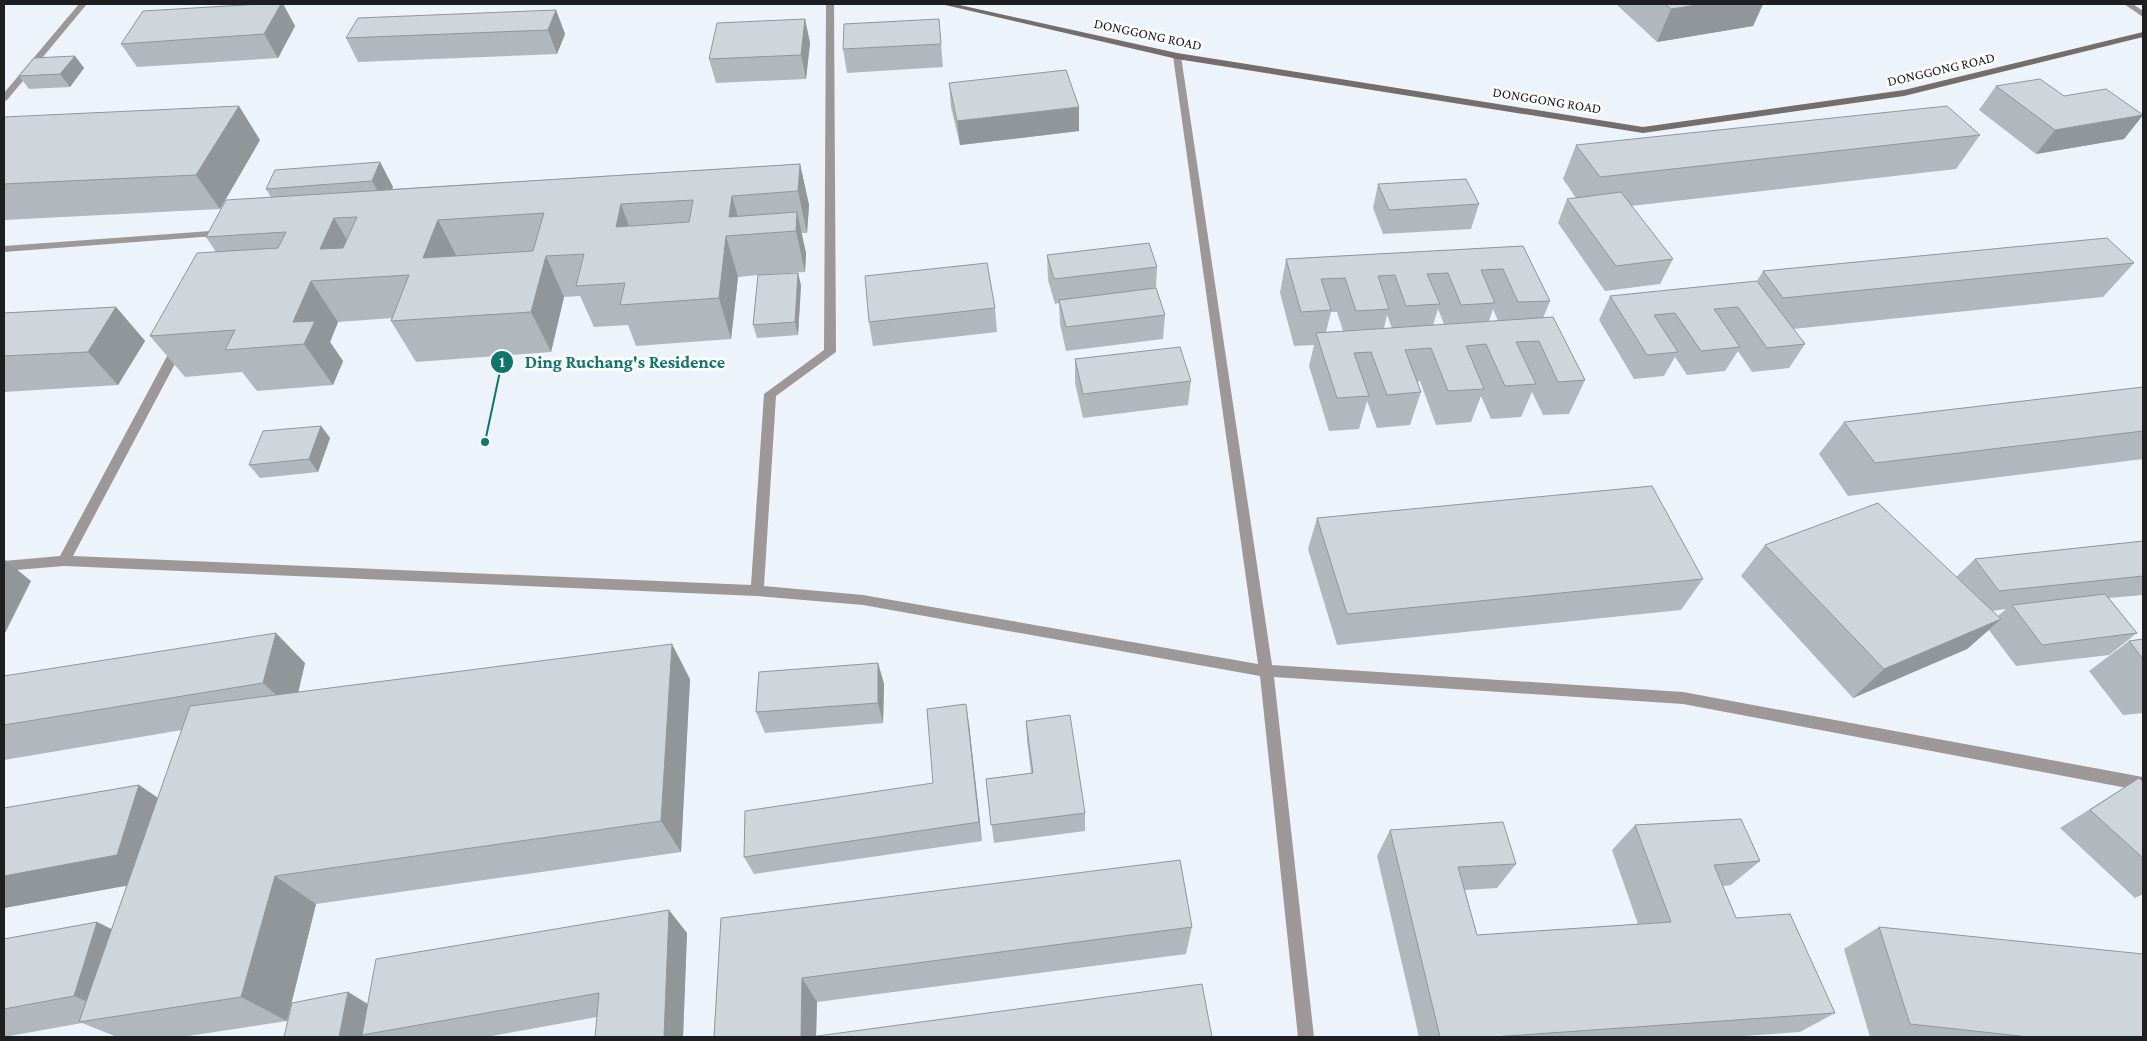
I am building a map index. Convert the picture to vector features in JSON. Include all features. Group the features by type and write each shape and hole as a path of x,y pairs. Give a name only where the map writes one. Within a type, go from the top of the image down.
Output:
{"street":[{"path":"4,98 83,4"},
{"path":"757,592 770,394 830,352 830,4"},
{"name":"DONGGONG ROAD","path":"945,4 1177,56 1643,130 1904,93 2143,34"},
{"path":"2128,4 2143,15"},
{"path":"1177,56 1266,671 1306,1037"},
{"path":"4,249 240,232"},
{"path":"64,561 184,336"},
{"path":"4,566 64,561 757,592 863,600 1266,671 1683,698 2143,784"}],"building":[{"path":"281,4 264,34 121,44 143,11"},
{"path":"1665,4 1703,4 1671,9"},
{"path":"556,10 548,30 346,38 358,18"},
{"path":"805,19 801,55 709,59 717,23"},
{"path":"939,19 941,44 843,49 844,24"},
{"path":"75,56 60,74 19,76 34,58"},
{"path":"1066,70 1079,107 957,121 949,83"},
{"path":"2040,79 2064,96 2106,89 2143,115 2055,130 1996,86"},
{"path":"239,106 196,175 4,184 4,117"},
{"path":"1947,106 1980,135 1600,177 1576,145"},
{"path":"380,162 372,181 266,189 275,170"},
{"path":"800,164 798,191 732,196 729,217 797,212 796,231 726,236 719,298 620,305 625,283 576,286 584,254 546,256 531,312 391,321 409,275 311,281 293,322 315,321 304,344 225,350 235,330 150,336 197,253 278,248 286,232 206,237 226,200","holes":["693,200 689,222 616,227 621,204","544,213 533,251 423,258 438,220","357,217 343,248 320,249 334,218"]},
{"path":"1466,179 1479,204 1389,210 1378,184"},
{"path":"1621,192 1673,259 1616,266 1567,199"},
{"path":"2107,238 2134,263 1783,298 1763,271"},
{"path":"1149,243 1157,267 1054,279 1047,255"},
{"path":"1523,246 1550,301 1518,302 1503,269 1481,270 1495,303 1461,305 1448,273 1427,274 1440,304 1406,306 1395,275 1378,276 1389,309 1356,311 1345,278 1321,279 1331,310 1301,312 1286,259"},
{"path":"987,263 995,308 869,322 865,276"},
{"path":"798,273 795,322 753,325 758,275"},
{"path":"1757,281 1805,344 1767,348 1738,307 1714,309 1740,347 1701,351 1675,313 1654,315 1678,352 1647,355 1610,296"},
{"path":"1156,288 1165,315 1066,327 1059,300"},
{"path":"116,307 88,352 4,356 4,313"},
{"path":"1553,317 1585,380 1558,382 1539,341 1516,342 1536,384 1505,386 1486,344 1466,346 1484,389 1448,391 1431,348 1405,350 1421,392 1387,395 1371,352 1354,353 1369,396 1337,398 1316,333"},
{"path":"1180,347 1191,381 1083,394 1075,359"},
{"path":"2143,387 2143,431 1875,463 1844,422"},
{"path":"321,426 309,459 249,465 263,431"},
{"path":"1652,486 1703,579 1347,614 1317,518"},
{"path":"1878,503 2001,619 1884,669 1765,545"},
{"path":"2143,541 2143,576 1999,591 1975,559"},
{"path":"2105,594 2137,633 2042,645 2012,605"},
{"path":"276,633 263,683 4,725 4,676"},
{"path":"2143,639 2143,659 2129,641"},
{"path":"672,644 661,821 275,876 241,997 79,1022 190,706"},
{"path":"878,663 878,703 756,712 759,672"},
{"path":"966,704 979,822 744,857 745,811 933,783 927,709"},
{"path":"1070,715 1085,813 991,825 986,779 1033,773 1026,721"},
{"path":"2139,778 2143,782 2143,858 2090,810"},
{"path":"139,785 117,855 4,876 4,808"},
{"path":"1741,819 1760,861 1714,865 1736,918 1790,914 1835,1013 1493,1037 1440,1037 1390,830 1503,822 1516,864 1458,867 1477,935 1671,922 1635,825"},
{"path":"1180,860 1192,927 802,978 801,1037 714,1037 721,918"},
{"path":"669,910 664,1037 595,1037 599,993 362,1035 376,959"},
{"path":"97,922 74,996 4,1009 4,939"},
{"path":"1879,927 2143,954 2143,1037 2029,1037 1910,1024"},
{"path":"1202,984 1212,1037 810,1037"},
{"path":"348,992 339,1037 284,1037 292,1003"}],"place":[{"name":"Ding Ruchang's Residence","path":"485,442"}]}
